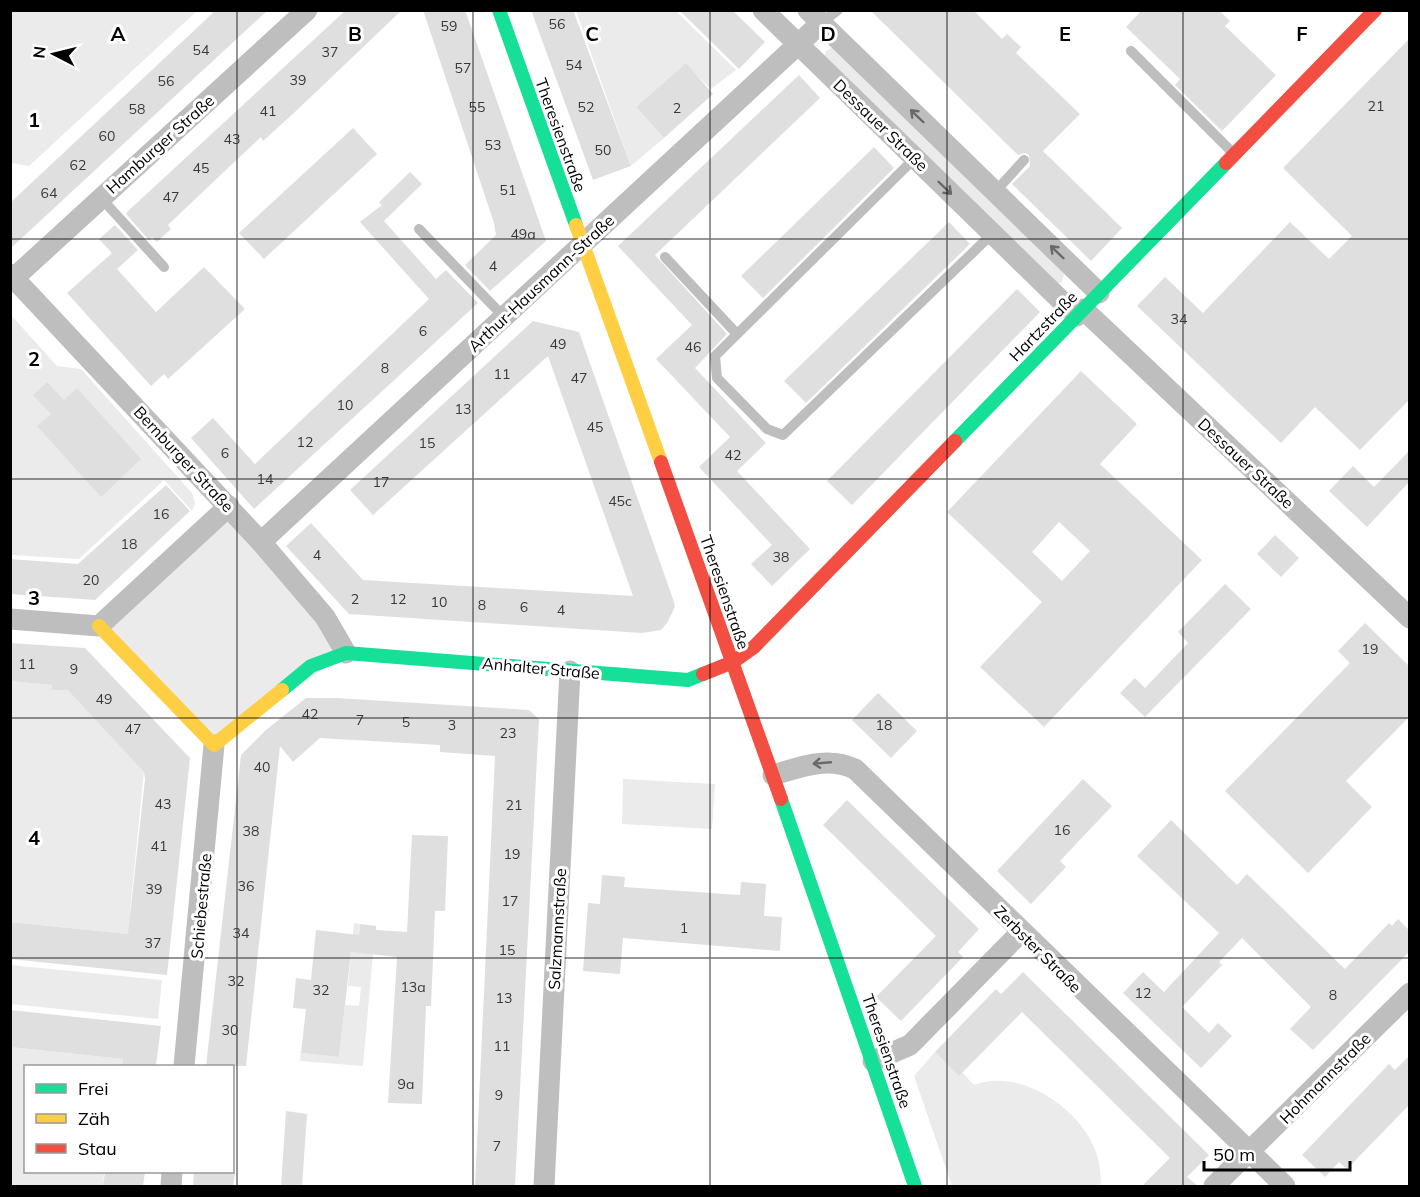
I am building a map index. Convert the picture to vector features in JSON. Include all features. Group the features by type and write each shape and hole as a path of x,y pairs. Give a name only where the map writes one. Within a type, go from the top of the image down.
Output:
{"street":[{"name":"Hamburger Straße","path":"12,277 307,10"},
{"name":"Theresienstraße","path":"499,10 773,775 915,1186"},
{"name":"Dessauer Straße","path":"763,10 992,234 1080,312 1410,618"},
{"name":"Hartzstraße","path":"733,662 754,647 1375,10"},
{"name":"Arthur-Hausmann-Straße","path":"261,542 799,45 822,15"},
{"name":"Dessauer Straße","path":"822,15 1098,294"},
{"name":"Bernburger Straße","path":"12,277 261,542 325,617 346,653"},
{"path":"99,626 229,506"},
{"path":"10,620 99,626 214,745 311,666 346,653"},
{"name":"Anhalter Straße","path":"346,653 688,680 733,662"},
{"name":"Salzmannstraße","path":"544,1186 570,671"},
{"name":"Schiebestraße","path":"184,1065 214,745"},
{"name":"Zerbster Straße","path":"773,775 820,763 842,763 855,769 1285,1186"},
{"path":"873,1061 910,1045 1021,932"},
{"name":"Hohmannstraße","path":"1214,1186 1410,993"}],"lane":[{"path":"1131,51 1235,154"},
{"path":"915,158 715,356 717,378 767,429 783,435 992,234"},
{"path":"995,192 1024,160"},
{"path":"101,198 164,267"},
{"path":"418,229 504,317"},
{"path":"665,257 737,334"}],"shaded area":[{"path":"10,11 197,11 29,166 11,163"},
{"path":"576,11 676,11 736,70 711,89 685,64 636,107 664,138 631,166"},
{"path":"835,46 1065,270 1062,282 1056,284 824,57 826,51"},
{"path":"10,314 57,366 81,369 192,493 195,503 192,511 164,480 79,559 11,555"},
{"path":"229,506 346,653 214,745 99,626"},
{"path":"10,681 52,685 51,690 69,690 144,771 130,911 139,912 137,935 11,922"},
{"path":"623,779 715,784 712,829 622,824"},
{"path":"354,923 360,924 357,952 373,954 363,1066 300,1061 301,1053 339,1057 345,1005 359,1006 361,987 348,986"},
{"path":"10,965 162,980 158,1019 11,1004"},
{"path":"11,1047 123,1059 122,1065 24,1065 24,1173 104,1173 103,1186 11,1186"},
{"path":"935,1052 959,1075 962,1072 974,1085 996,1081 1018,1084 1040,1092 1061,1106 1079,1123 1092,1142 1099,1164 1100,1186 952,1186 914,1076"}],"building":[{"path":"216,10 268,10 10,249 10,203"},
{"path":"346,10 402,10 263,141 261,137 229,167 168,225 171,229 157,242 152,237 149,240 126,214 128,211"},
{"path":"423,10 465,10 546,241 490,291 465,265 496,235 494,223"},
{"path":"531,10 573,10 631,166 593,180"},
{"path":"679,10 732,10 765,42 739,69"},
{"path":"870,10 973,10 1002,39 1007,34 1021,47 1016,53 1080,114 1043,151 1122,228 1091,261 1012,184 1030,166 1029,155 1025,153 1018,155"},
{"path":"1142,10 1219,10 1230,21 1225,26 1276,75 1222,131 1175,85 1180,79 1126,27"},
{"path":"1410,38 1410,399 1360,450 1315,407 1281,443 1137,306 1165,277 1203,313 1290,222 1329,259 1352,236 1283,168"},
{"path":"686,63 713,94 664,138 636,107"},
{"path":"799,75 820,98 655,255 727,334 695,368 766,443 737,471 810,549 772,586 751,564 772,545 699,467 730,437 656,359 692,325 618,246"},
{"path":"353,128 377,154 264,259 239,233"},
{"path":"874,147 894,168 763,298 741,276"},
{"path":"410,172 422,184 384,221 436,279 446,270 478,303 254,509 191,438 213,418 255,464 429,299 360,222 382,205 379,202"},
{"path":"949,222 970,244 806,403 784,381"},
{"path":"115,225 138,250 117,269 156,312 204,267 245,309 168,379 164,374 151,386 67,293 112,253 99,239"},
{"path":"1017,289 1040,312 852,505 827,481"},
{"path":"533,321 579,332 673,599 675,607 667,623 661,630 642,633 349,614 286,546 311,523 363,580 633,596 548,356 373,515 350,490"},
{"path":"1081,371 1137,424 1100,464 1202,560 1044,727 980,667 1042,602 947,512","holes":["1059,522 1090,551 1062,581 1032,552"]},
{"path":"47,382 64,400 77,388 141,459 101,497 37,426 51,414 33,395"},
{"path":"1410,450 1410,481 1367,527 1329,491 1353,466 1374,487"},
{"path":"166,485 190,511 95,600 10,594 10,559 78,564"},
{"path":"1275,535 1299,558 1281,577 1257,554"},
{"path":"1225,584 1251,609 1145,717 1120,693 1135,678 1145,688 1188,643 1178,632"},
{"path":"1365,623 1410,667 1410,716 1346,781 1372,807 1308,873 1225,791 1350,663 1338,651"},
{"path":"10,643 85,648 190,758 167,975 10,959 10,922 128,934 145,779 144,772 68,690 51,690 52,685 10,681"},
{"path":"878,693 917,731 891,758 852,720"},
{"path":"306,698 529,710 539,719 515,1186 475,1186 495,756 440,752 440,745 320,738 293,762 280,746 246,1066 206,1065 241,755 266,730"},
{"path":"1083,779 1112,806 1060,861 1066,867 1031,904 997,871"},
{"path":"847,800 979,929 958,952 963,957 901,1021 876,997 936,936 823,825"},
{"path":"1171,820 1237,885 1247,874 1345,969 1389,923 1392,926 1398,919 1410,931 1410,951 1313,1050 1290,1029 1311,1007 1242,938 1219,962 1222,965 1182,1007 1209,1033 1218,1023 1232,1036 1201,1068 1123,993 1143,972 1164,992 1219,933 1137,856"},
{"path":"412,835 448,836 445,911 435,911 431,1006 426,1006 422,1104 388,1103 397,957 351,952 339,1057 301,1053 306,1009 293,1008 296,978 311,980 316,930 359,935 360,924 376,926 376,930 407,932"},
{"path":"602,875 625,877 624,887 740,895 741,882 766,884 764,916 782,917 780,951 623,938 620,974 583,971 588,903 600,904"},
{"path":"1023,972 1209,1155 1187,1177 1198,1186 1142,1186 1170,1158 1022,1012 959,1076 935,1052 996,989 1001,994"},
{"path":"10,1010 161,1026 156,1065 122,1065 123,1059 10,1047"},
{"path":"1410,1055 1410,1104 1347,1169 1339,1162 1325,1177 1302,1155 1389,1064 1395,1070"},
{"path":"286,1111 307,1114 302,1186 281,1186"},
{"path":"235,1172 233,1186 193,1186 194,1173"},
{"path":"105,1173 145,1173 143,1186 103,1186"}],"traffic: fast":[{"path":"499,10 576,225"},
{"path":"955,441 1226,163"},
{"path":"282,690 311,666 346,653 688,680 703,674"},
{"path":"781,799 915,1186"}],"traffic: slow":[{"path":"576,225 661,462"},
{"path":"99,626 214,745 282,690"}],"traffic: jam":[{"path":"1226,163 1375,10"},
{"path":"703,674 733,662 754,647 955,441"},
{"path":"661,462 781,799"}]}
